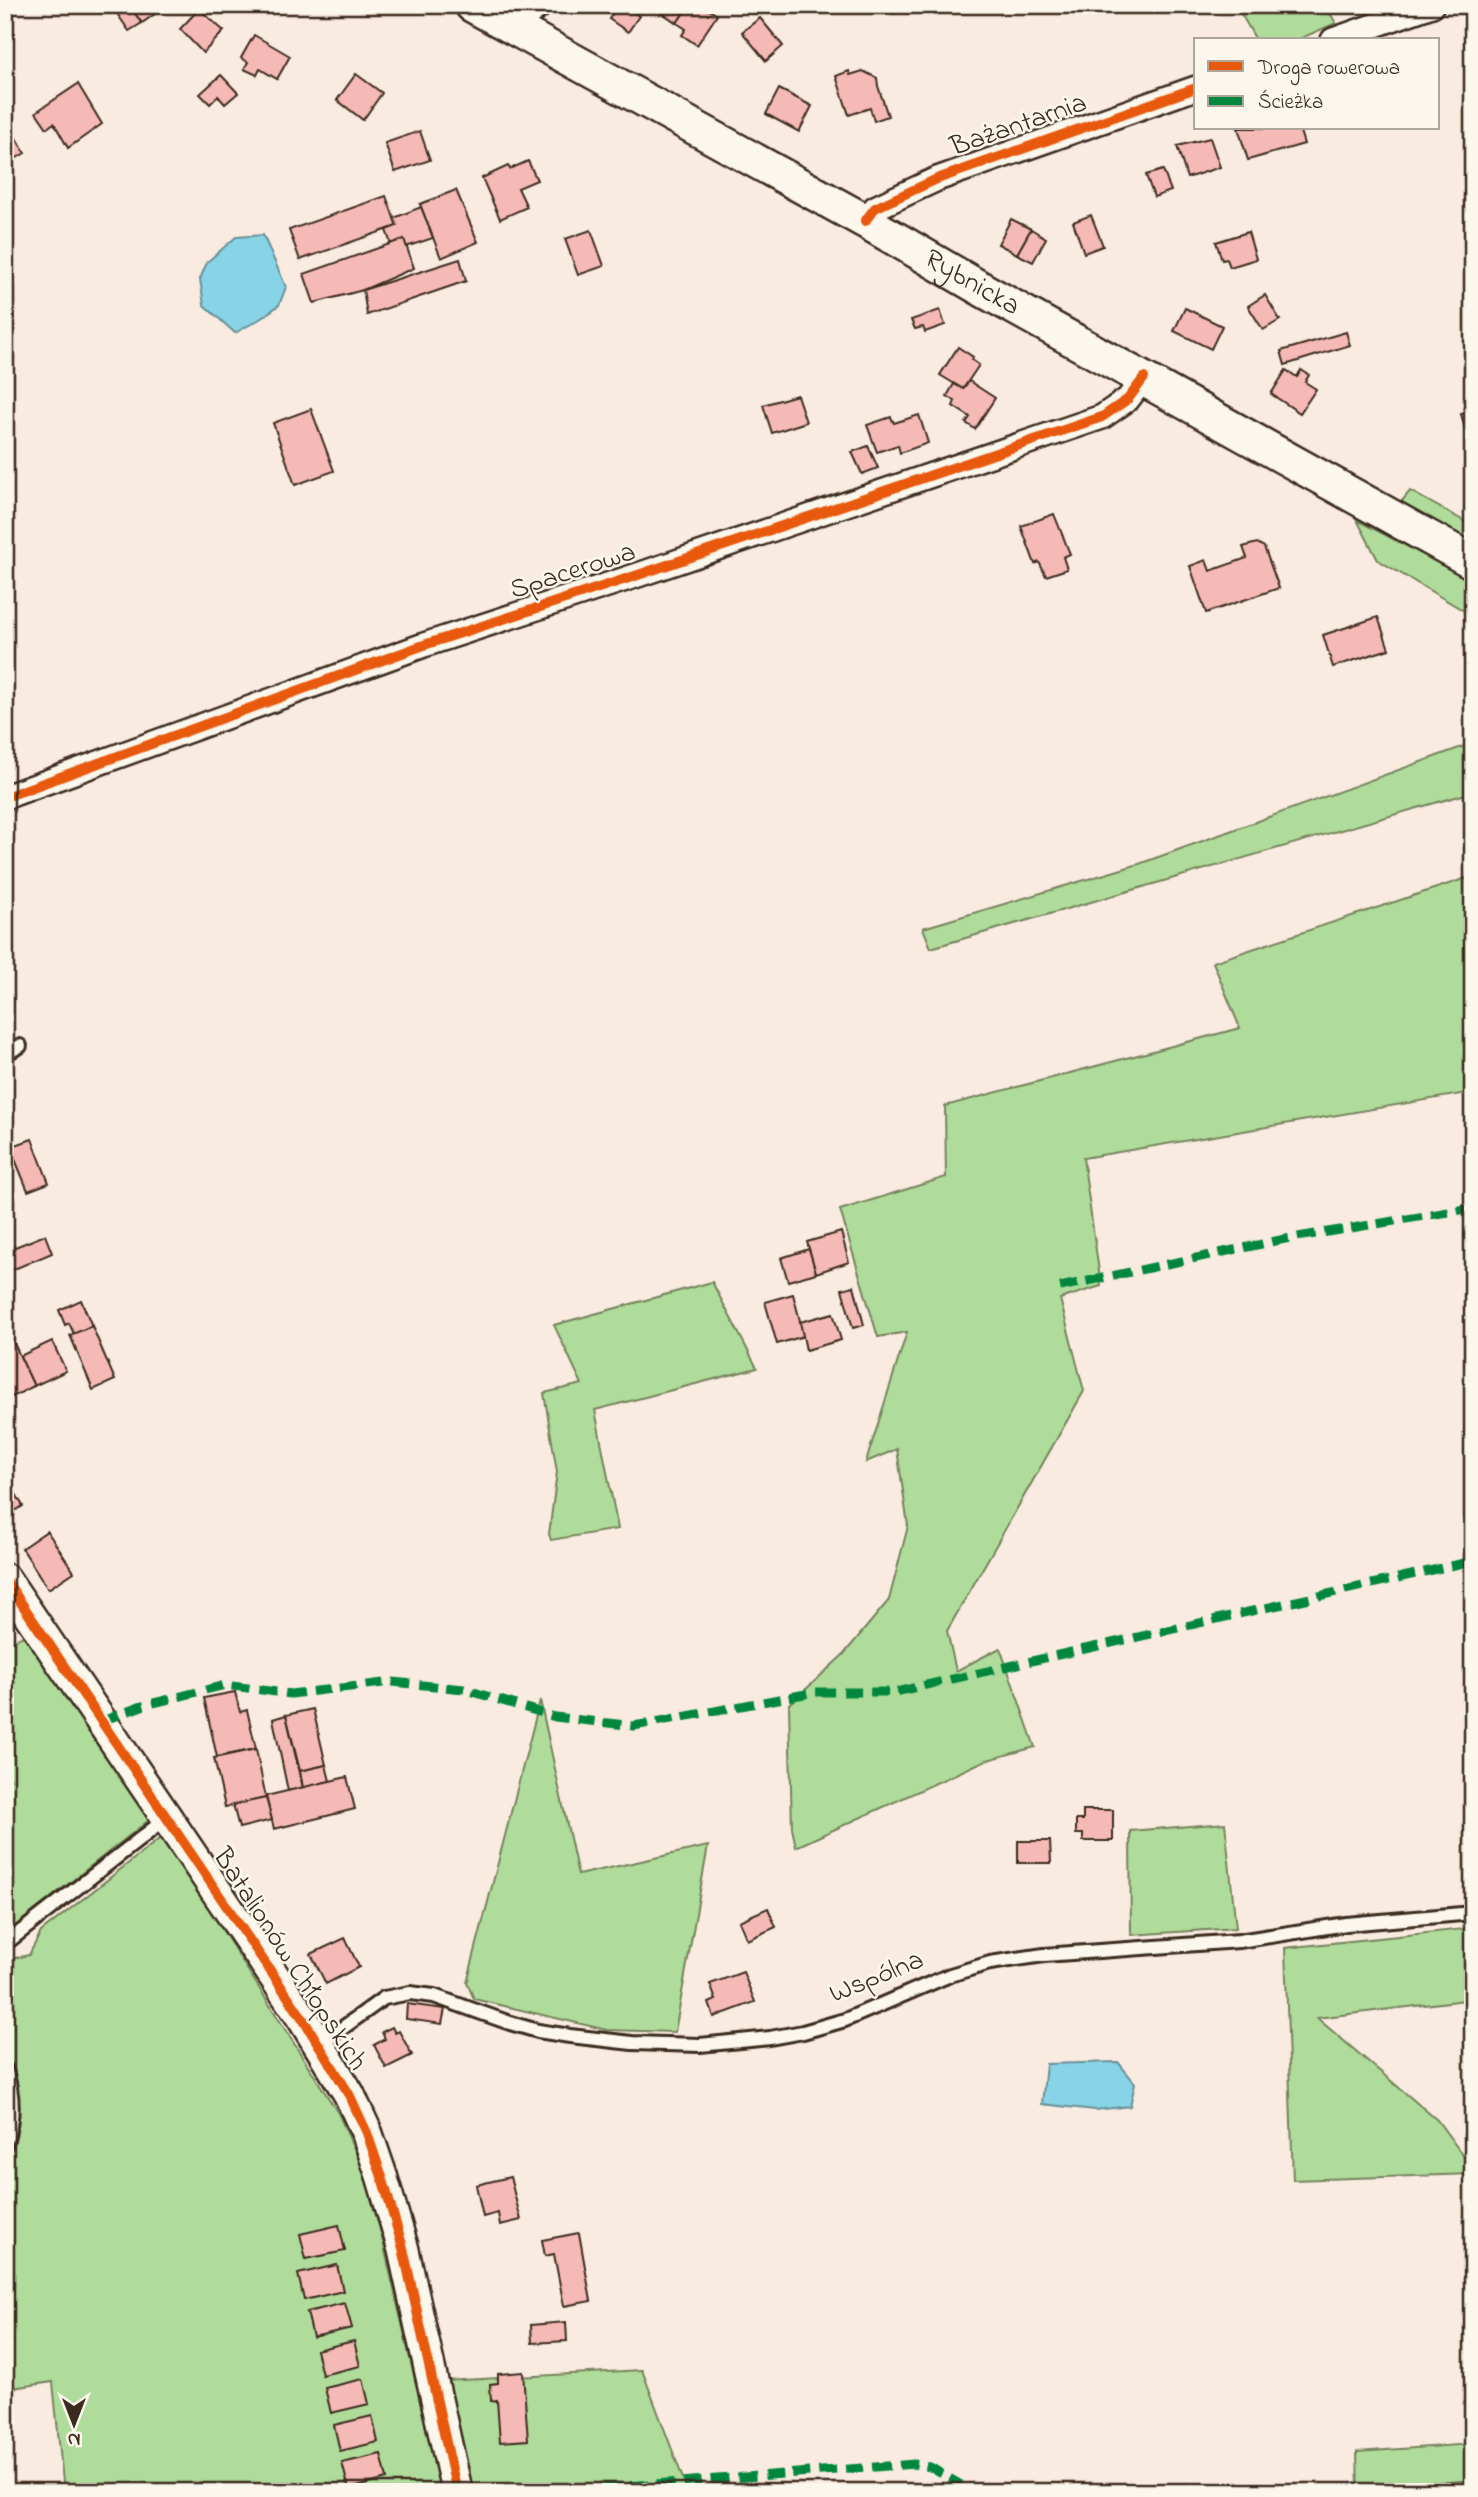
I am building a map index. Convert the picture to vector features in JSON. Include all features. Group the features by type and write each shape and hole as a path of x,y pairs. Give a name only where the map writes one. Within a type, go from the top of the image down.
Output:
{"main road":[{"name":"Rybnicka","path":"472,5 865,221 985,291 1473,562"}],"street":[{"path":"1339,38 1432,5"},
{"name":"Bażantarnia","path":"865,221 875,208 937,179 1194,89"},
{"name":"Spacerowa","path":"5,797 424,645 1102,417 1128,399 1144,378"},
{"name":"Batalionów Chłopskich","path":"5,1579 319,2045 349,2094 367,2133 403,2248 457,2492"}],"lane":[{"path":"516,30 551,5"},
{"path":"5,1054 20,1046"},
{"path":"5,1944 167,1818"},
{"name":"Wspólna","path":"319,2045 384,1998 410,1993 434,1996 538,2031 570,2036 632,2043 700,2045 770,2038 845,2020 950,1975 990,1963 1044,1955 1239,1941 1346,1924 1473,1913"},
{"path":"5,2068 11,2085 12,2103 10,2129 5,2145"}],"green space":[{"path":"1236,5 1325,5 1336,23 1302,38 1255,38"},
{"path":"1410,491 1473,526 1473,548 1397,507"},
{"path":"1357,520 1473,581 1473,616 1378,560"},
{"path":"1473,743 1473,792 931,948 923,928 1139,864"},
{"path":"1473,876 1473,944 1469,946 1473,948 1473,1092 1083,1158 1101,1286 1060,1299 1084,1391 947,1631 956,1671 1000,1648 1035,1747 984,1761 796,1847 792,1828 789,1705 844,1654 889,1600 908,1526 897,1449 866,1462 907,1332 878,1337 840,1210 946,1177 945,1106 1240,1028 1213,962"},
{"path":"712,1282 757,1368 595,1410 618,1529 551,1540 549,1534 557,1472 544,1393 582,1384 554,1325"},
{"path":"28,1634 154,1816 5,1934 5,1782 11,1779 5,1767 5,1644"},
{"path":"540,1700 578,1875 708,1846 675,2032 607,2030 474,1999 467,1983"},
{"path":"1225,1823 1236,1928 1131,1935 1130,1831"},
{"path":"163,1836 338,2113 369,2182 441,2492 64,2492 53,2382 5,2389 5,1960 29,1955 41,1932"},
{"path":"1473,1928 1473,1999 1317,2018 1437,2120 1473,2169 1473,2174 1293,2180 1285,1948"},
{"path":"642,2370 688,2492 472,2492 444,2381"},
{"path":"1473,2444 1473,2480 1358,2490 1357,2452"}],"water":[{"path":"263,235 286,287 279,305 235,333 204,305 200,279 207,262 236,237"},
{"path":"1118,2062 1135,2083 1130,2106 1095,2110 1042,2104 1046,2064"}],"building":[{"path":"120,5 129,5 142,23 129,31 114,9"},
{"path":"129,5 160,5 156,7 159,11 142,23"},
{"path":"618,5 624,5 639,16 628,32 609,19"},
{"path":"657,5 689,5 677,23 655,8"},
{"path":"689,5 702,5 717,15 697,45 682,35 686,29 677,23"},
{"path":"199,9 224,31 203,53 180,29"},
{"path":"760,18 783,46 766,61 742,32"},
{"path":"254,35 290,56 277,79 260,69 257,75 244,69 248,62 241,58"},
{"path":"849,71 850,75 863,71 877,78 888,116 874,121 870,108 849,115 836,76"},
{"path":"356,74 382,93 363,120 337,100"},
{"path":"221,75 238,93 225,104 218,96 210,104 200,94"},
{"path":"78,84 102,124 68,148 54,123 47,128 36,112"},
{"path":"779,89 812,106 799,132 766,114"},
{"path":"1239,130 1300,130 1304,144 1248,160"},
{"path":"420,131 430,160 395,172 385,143"},
{"path":"14,135 25,153 5,165 5,140"},
{"path":"1210,138 1220,167 1187,178 1177,146"},
{"path":"528,161 537,180 518,188 527,207 500,219 482,178 508,166 510,169"},
{"path":"1163,170 1171,191 1154,197 1146,175"},
{"path":"456,190 478,242 441,258 420,204"},
{"path":"386,196 397,226 300,260 289,230"},
{"path":"421,207 433,238 406,247 404,239 391,244 386,230 397,226 394,218"},
{"path":"1091,215 1103,246 1084,253 1073,222"},
{"path":"1011,219 1031,229 1017,254 998,244"},
{"path":"1031,229 1046,238 1033,262 1017,254"},
{"path":"591,230 604,266 578,275 565,239"},
{"path":"1248,232 1256,259 1230,267 1227,259 1222,260 1216,242"},
{"path":"404,239 414,268 363,290 314,303 304,274"},
{"path":"460,259 466,281 367,315 363,290"},
{"path":"1265,295 1280,320 1263,330 1248,306"},
{"path":"1185,308 1222,326 1211,349 1174,331"},
{"path":"940,310 945,325 925,332 923,327 915,329 911,320"},
{"path":"1346,332 1350,345 1285,365 1281,351"},
{"path":"958,347 973,357 972,360 979,365 963,389 940,375"},
{"path":"1286,370 1297,377 1301,370 1309,375 1305,382 1316,389 1300,413 1271,394"},
{"path":"969,381 995,398 975,429 966,423 970,417 953,406 955,401 947,396 954,384 963,389"},
{"path":"797,395 806,422 772,433 763,405"},
{"path":"311,409 334,471 295,485 273,423"},
{"path":"1473,410 1473,444 1469,444 1461,414"},
{"path":"919,415 928,443 900,453 898,445 877,452 867,425 891,417 894,423"},
{"path":"868,446 878,468 862,474 852,452"},
{"path":"1054,514 1070,554 1063,557 1067,569 1046,576 1039,562 1035,564 1021,526"},
{"path":"1257,543 1264,547 1279,588 1206,613 1190,566 1206,560 1210,571 1247,558 1243,547"},
{"path":"1378,617 1389,649 1333,667 1323,635"},
{"path":"32,1139 49,1183 28,1191 10,1147"},
{"path":"841,1232 849,1262 816,1273 807,1242"},
{"path":"45,1235 52,1253 5,1273 5,1251"},
{"path":"809,1249 816,1273 788,1281 781,1258"},
{"path":"854,1286 864,1325 853,1328 842,1289"},
{"path":"793,1294 804,1336 777,1344 765,1302"},
{"path":"81,1300 92,1326 74,1334 69,1323 65,1325 59,1310"},
{"path":"833,1313 841,1340 806,1350 800,1322"},
{"path":"92,1326 115,1380 93,1390 70,1335"},
{"path":"11,1337 34,1386 8,1399 5,1393 5,1340"},
{"path":"52,1341 66,1371 34,1386 20,1356"},
{"path":"5,1476 23,1506 5,1517"},
{"path":"47,1531 74,1572 48,1589 22,1548"},
{"path":"235,1692 240,1712 247,1710 256,1749 217,1757 204,1698"},
{"path":"313,1709 326,1765 300,1771 286,1715"},
{"path":"286,1715 303,1788 288,1791 273,1719"},
{"path":"256,1749 266,1798 225,1807 214,1758"},
{"path":"326,1765 330,1781 303,1788 300,1771"},
{"path":"347,1777 355,1809 274,1829 266,1796"},
{"path":"266,1798 272,1820 239,1828 233,1805"},
{"path":"1083,1810 1113,1810 1113,1841 1083,1841 1083,1834 1076,1834 1076,1820 1083,1820"},
{"path":"1018,1841 1050,1841 1051,1863 1018,1863"},
{"path":"768,1908 776,1927 747,1940 739,1921"},
{"path":"345,1938 359,1967 326,1984 311,1954"},
{"path":"743,1972 755,2002 714,2017 709,2003 716,2000 710,1984"},
{"path":"407,2004 445,2009 442,2024 406,2019"},
{"path":"392,2027 395,2033 399,2031 412,2055 386,2068 374,2045 385,2039 382,2032"},
{"path":"510,2177 521,2220 500,2225 498,2213 483,2217 476,2185"},
{"path":"339,2225 345,2251 306,2259 300,2234"},
{"path":"579,2233 591,2301 564,2306 554,2254 545,2256 542,2240"},
{"path":"337,2265 343,2291 304,2300 298,2274"},
{"path":"345,2303 352,2328 313,2337 307,2312"},
{"path":"566,2322 567,2341 532,2343 531,2325"},
{"path":"354,2341 360,2366 322,2375 316,2350"},
{"path":"523,2372 528,2440 500,2442 497,2400 491,2401 490,2384 498,2383 498,2374"},
{"path":"363,2379 369,2404 331,2413 325,2388"},
{"path":"372,2416 378,2442 340,2451 334,2425"},
{"path":"381,2454 387,2479 349,2489 342,2463"}],"marked path":[{"path":"1473,1112 1470,1124 1473,1129"},
{"path":"1060,1287 1285,1239 1473,1208"},
{"path":"102,1721 142,1706 225,1685 291,1694 392,1682 464,1689 555,1717 634,1726 816,1692 895,1692 1473,1561"},
{"path":"549,2492 914,2464 930,2467 961,2485"}],"cycle path":[{"path":"865,221 875,208 937,179 1194,89"},
{"path":"5,797 424,645 1102,417 1128,399 1144,378"},
{"path":"5,1579 303,2019 349,2094 367,2133 403,2248 457,2492"}]}
